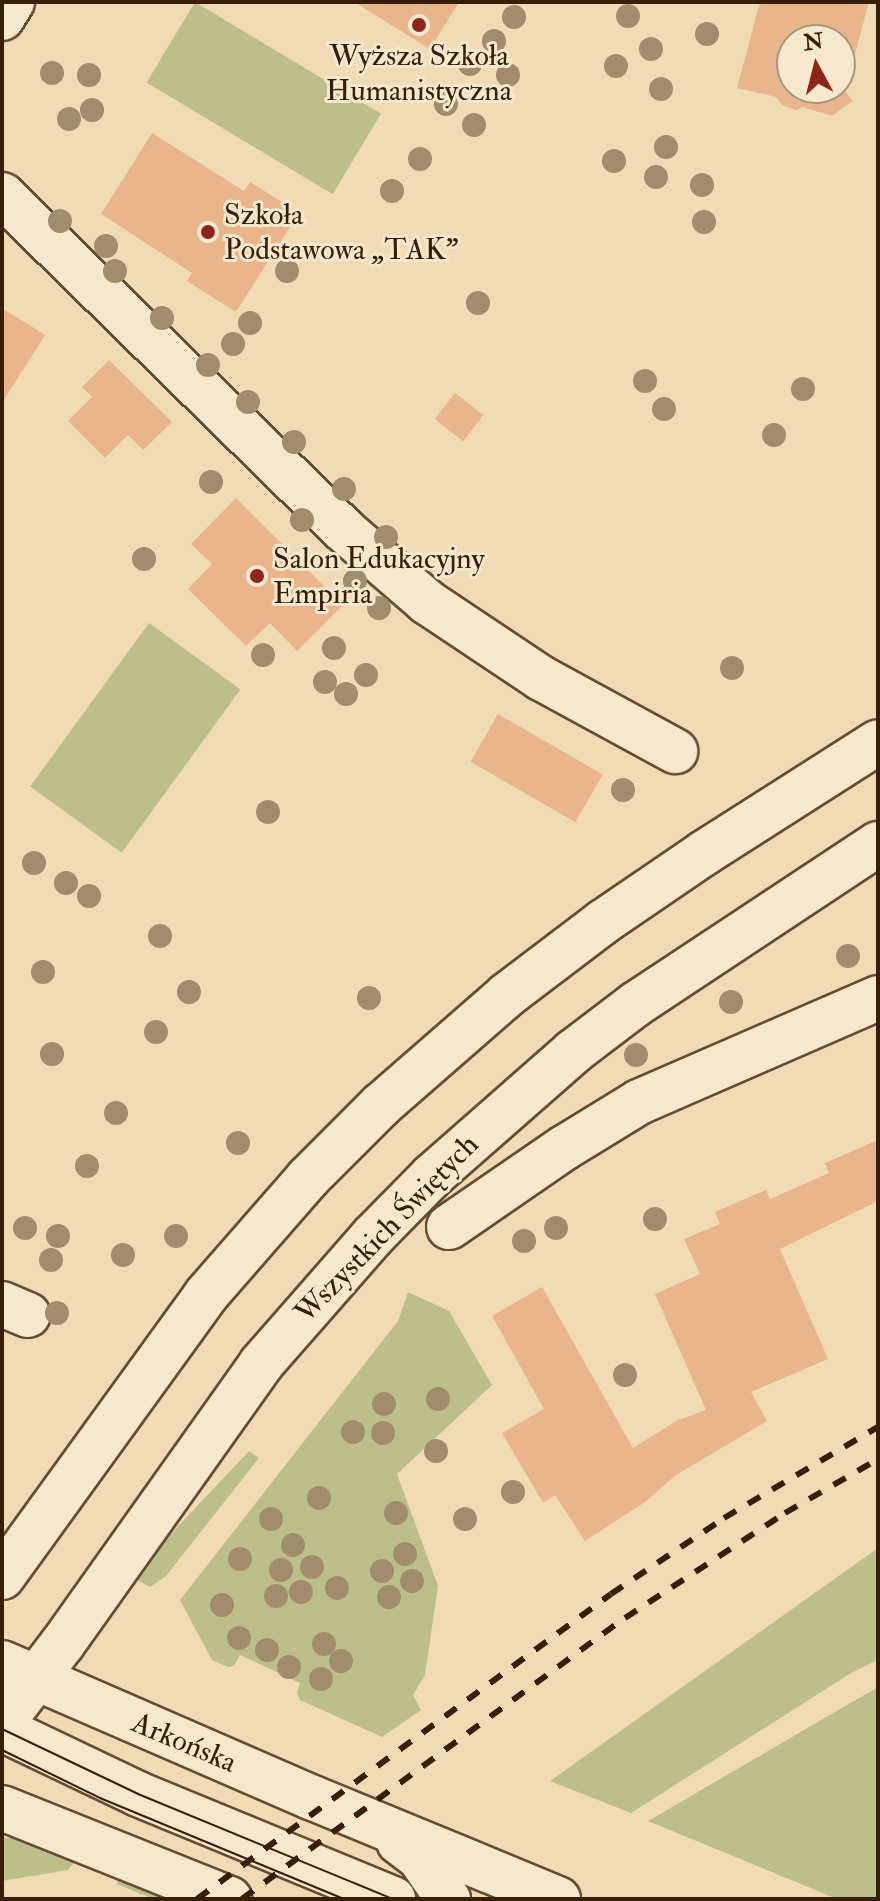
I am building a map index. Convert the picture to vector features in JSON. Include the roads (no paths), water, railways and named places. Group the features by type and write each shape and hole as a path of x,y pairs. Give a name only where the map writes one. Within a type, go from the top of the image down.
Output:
{"street":[{"path":"2,18 12,2"},
{"path":"2,195 333,520 427,602 541,678 675,751"},
{"path":"2,1577 206,1295 308,1178 381,1105 507,995 603,922 704,853 878,742"},
{"name":"Wszystkich Świętych","path":"2,1726 20,1670 261,1364 374,1235 432,1176 573,1052 636,1004 878,844"},
{"path":"449,1227 564,1148 675,1084 878,998"},
{"name":"Arkońska","path":"20,1670 367,1820"},
{"path":"2,1726 138,1794 393,1899"},
{"path":"2,1750 100,1798 344,1899"},
{"path":"2,1808 230,1899"},
{"path":"367,1820 420,1858 448,1899"},
{"path":"367,1820 558,1899"}],"tram line":[{"path":"2,1729 138,1794 393,1899"},
{"path":"2,1750 100,1798 344,1899"}],"railway":[{"path":"197,1899 611,1594 724,1518 878,1427"},
{"path":"242,1899 625,1618 785,1513 878,1459"}],"place":[{"name":"Wyższa Szkoła Humanistyczna","path":"419,25"},
{"name":"Szkoła Podstawowa „TAK”","path":"208,232"},
{"name":"Salon Edukacyjny Empiria","path":"257,576"}]}
